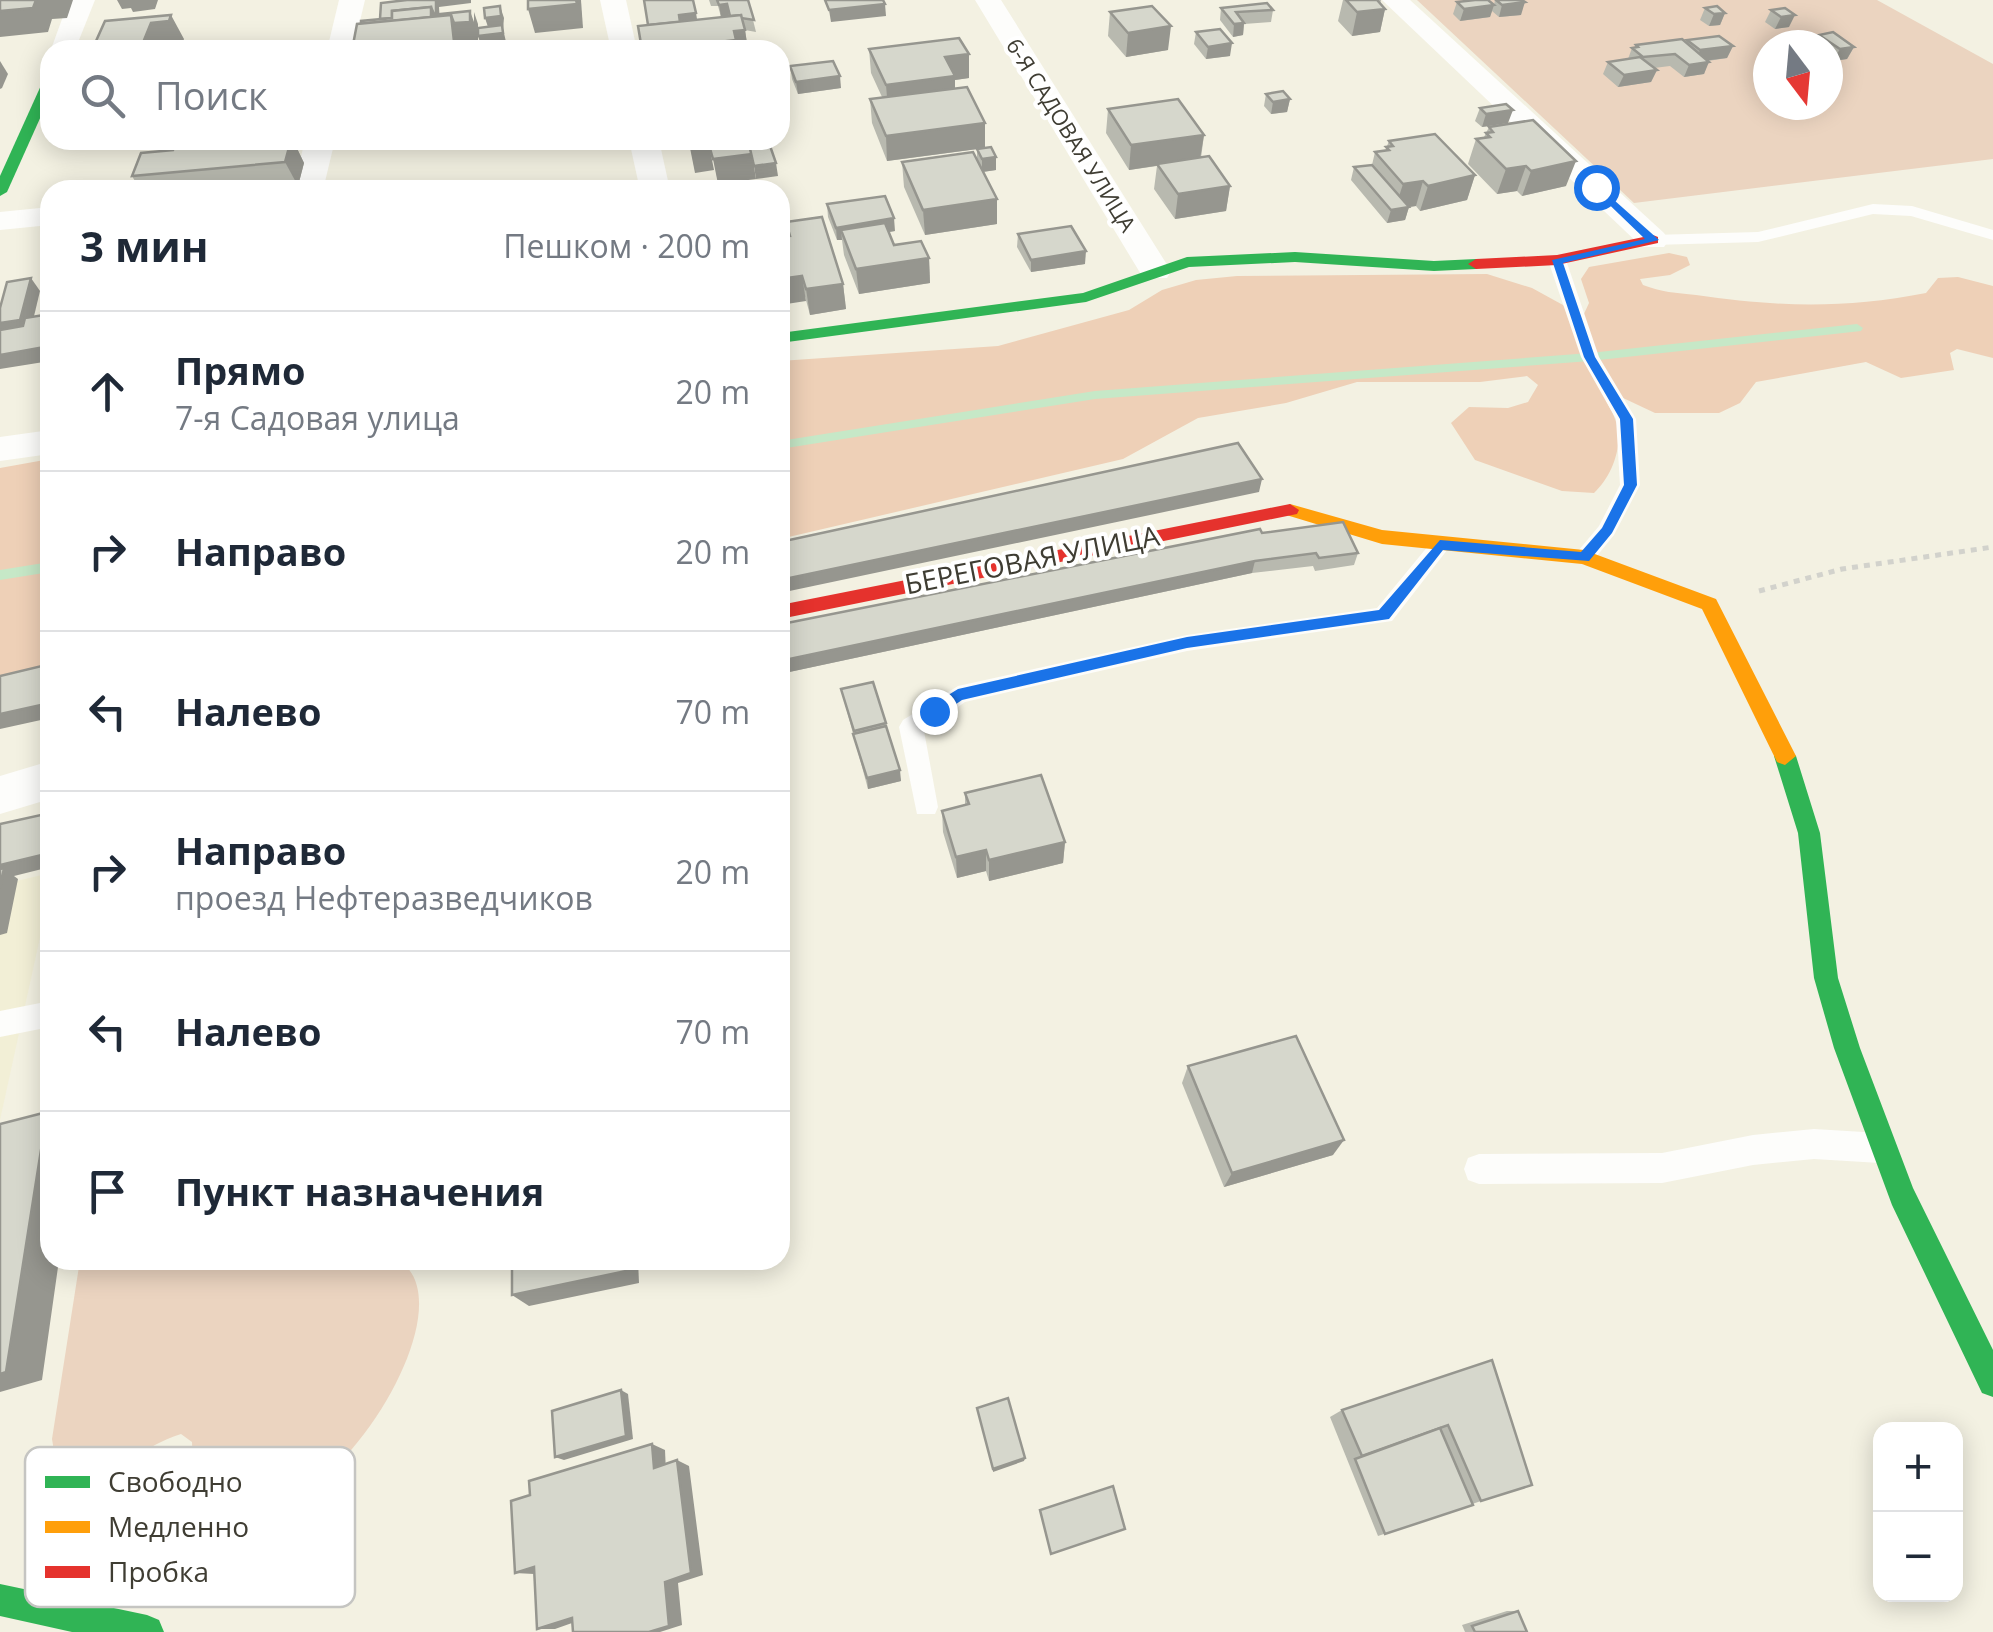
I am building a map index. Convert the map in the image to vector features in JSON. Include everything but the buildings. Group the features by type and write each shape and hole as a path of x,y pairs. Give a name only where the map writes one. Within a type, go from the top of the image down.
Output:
{"street":[{"path":"66,40 82,0"},
{"path":"342,40 352,0"},
{"path":"613,0 622,40"},
{"name":"6-Я САДОВАЯ УЛИЦА","path":"988,0 1155,271"},
{"path":"1395,0 1653,240"},
{"path":"0,192 40,103"},
{"path":"310,180 318,150"},
{"path":"646,150 653,180"},
{"path":"0,221 40,217"},
{"path":"790,337 1086,296 1155,271 1227,258 1294,257 1434,266 1557,260 1653,240"},
{"path":"0,449 40,443"},
{"name":"БЕРЕГОВАЯ УЛИЦА","path":"790,610 1285,509 1382,538 1440,545"},
{"path":"1440,545 1584,558 1710,604 1769,712 1809,831 1829,993 1880,1148 1932,1270 1993,1382"},
{"path":"0,795 40,783"},
{"path":"0,1600 25,1605"},
{"path":"32,1607 147,1632"}],"lane":[{"path":"1653,240 1758,237 1873,209 1912,211 1993,235"},
{"path":"1557,260 1590,357 1626,419 1630,485 1608,530 1584,558"},
{"path":"926,808 911,727 958,695 1187,643 1384,615 1440,545"},
{"path":"0,1024 40,1016"},
{"path":"1479,1169 1662,1168 1753,1150 1814,1144 1880,1148"}],"path":[{"path":"1710,604 1842,569 1993,548"}],"shaded area":[{"path":"1417,0 1877,0 1993,64 1993,159 1634,203"},
{"path":"1669,253 1687,257 1690,265 1670,275 1640,279 1643,285 1669,292 1783,304 1867,302 1926,293 1938,278 1958,277 1993,286 1993,358 1957,349 1950,353 1954,370 1901,378 1866,362 1756,382 1740,403 1719,413 1655,413 1604,389 1618,428 1617,449 1611,469 1594,493 1562,491 1475,460 1451,423 1469,407 1508,408 1528,402 1538,385 1527,376 1480,382 1357,382 1286,403 1198,418 1123,459 790,537 790,360 998,346 1129,310 1162,290 1196,280 1237,276 1487,274 1532,288 1583,316 1589,303 1581,279 1589,267"},
{"path":"40,461 40,694 0,698 0,468"},
{"path":"40,875 40,938 0,1120 0,885"},
{"path":"78,1270 405,1270 417,1286 417,1326 401,1373 373,1422 352,1447 192,1447 192,1442 181,1434 152,1447 53,1447"}],"waterway":[{"path":"790,443 1095,395 1590,357 1857,328"},
{"path":"0,575 40,569"}],"traffic: fast":[{"path":"0,192 40,103"},
{"path":"790,337 1086,297 1187,262 1295,257 1434,266 1476,264"},
{"path":"1785,756 1809,833 1826,978 1847,1048 1902,1195 1993,1382"},
{"path":"0,1600 25,1605"},
{"path":"32,1607 147,1632"}],"traffic: slow":[{"path":"1290,510 1382,537 1584,557 1709,604 1785,756"}],"traffic: jam":[{"path":"1476,264 1557,260 1653,240"},
{"path":"790,610 1290,510"}],"route":[{"path":"934,711 958,695 1187,643 1384,615 1440,545 1584,558 1608,530 1630,485 1626,419 1590,357 1557,260 1653,240 1596,187"}]}
